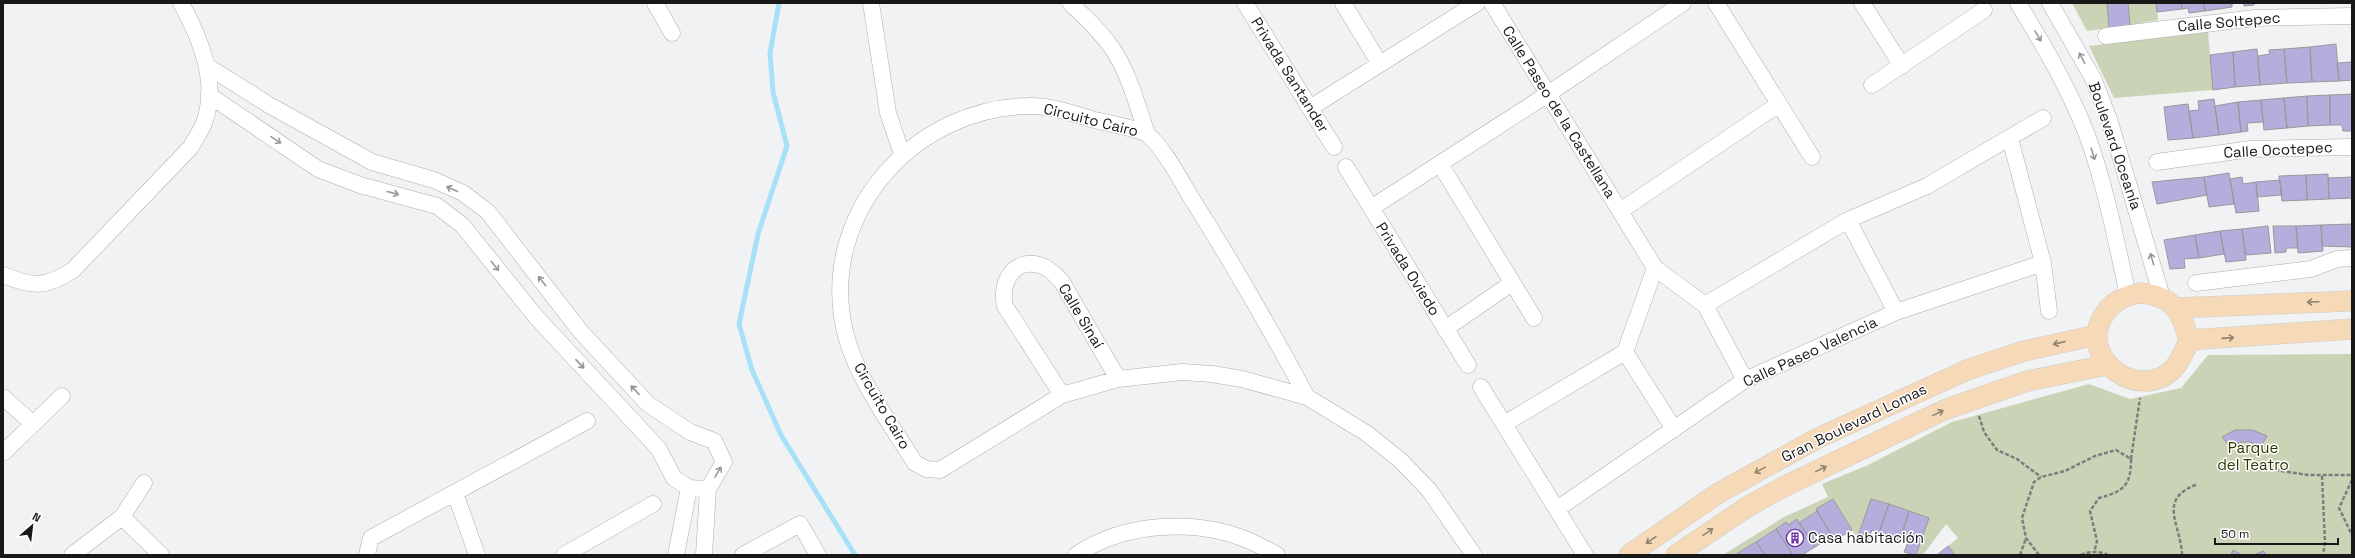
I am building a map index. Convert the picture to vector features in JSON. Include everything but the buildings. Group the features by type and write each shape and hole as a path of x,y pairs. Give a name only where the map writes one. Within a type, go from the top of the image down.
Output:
{"main road":[{"path":"2145,293 2168,303 2182,318 2189,340 2174,368 2162,377 2142,381 2132,380 2118,375 2107,365 2101,356 2097,335 2100,322 2106,310 2116,301 2128,295 2145,293"},
{"path":"2168,303 2352,301"},
{"path":"2189,340 2352,329"},
{"name":"Gran Boulevard Lomas","path":"1630,555 1717,494 1818,438 1967,370 2024,351 2097,335"},
{"name":"Gran Boulevard Lomas","path":"1676,555 1747,506 1785,486 1944,410 2027,381 2107,365"}],"street":[{"path":"3,274 22,282 39,284 57,281 73,270 191,147 204,123 209,95 206,66 198,34 181,3"},
{"path":"655,3 672,33"},
{"path":"871,3 888,114 902,154"},
{"path":"1070,3 1104,37 1113,49 1124,70 1147,134"},
{"name":"Privada Santander","path":"1245,3 1334,147"},
{"path":"1343,3 1380,64"},
{"path":"1310,108 1477,3"},
{"name":"Privada Oviedo","path":"1371,208 1548,94 1683,3"},
{"path":"1716,3 1812,157"},
{"path":"1862,3 1902,66"},
{"name":"Boulevard Oceanía","path":"2018,3 2064,82 2087,136 2110,212 2128,295"},
{"name":"Boulevard Oceanía","path":"2050,3 2094,80 2110,122 2168,303"},
{"name":"Calle Paseo de la Castellana","path":"1500,6 1548,94 1655,268 1706,305"},
{"path":"1872,85 1984,10"},
{"name":"Calle Soltepec","path":"2106,36 2255,18 2352,16"},
{"path":"206,66 269,105 372,162 434,180 463,193 488,212 581,332 648,404 690,432 714,441 724,462 708,489 704,555"},
{"path":"209,95 318,169 360,185 437,206 462,225 537,318 658,448 674,478 689,488 708,489"},
{"name":"Calle Paseo de la Castellana","path":"1620,211 1779,104"},
{"path":"253,125 269,105"},
{"name":"Circuito Cairo","path":"1307,398 1279,345 1210,227 1168,160 1147,134 1058,110 1030,106 1001,108 968,116 935,130 902,154 878,182 855,219 845,248 842,274 842,316 851,352 869,389 915,463 926,469 940,470 1062,396 1118,379 1182,372 1212,374 1242,379 1307,398 1366,433 1400,460 1430,490 1474,555"},
{"path":"1745,380 1706,305 1848,220 1927,186 2043,118"},
{"path":"2010,138 2043,263 2049,311"},
{"name":"Calle Ocotepec","path":"2158,162 2251,148 2352,147"},
{"path":"1440,164 1534,318"},
{"name":"Privada Oviedo","path":"1346,167 1468,365"},
{"path":"1848,220 1896,312"},
{"path":"2196,283 2311,269 2337,259 2352,258"},
{"name":"Calle Sinaí","path":"1062,396 1005,306 1003,294 1005,281 1011,272 1019,266 1030,263 1041,265 1053,273 1062,282 1118,379"},
{"name":"Calle Paseo Valencia","path":"1557,509 1745,380 1896,312 2043,263"},
{"path":"1504,424 1626,352 1655,268"},
{"name":"Privada Oviedo","path":"1446,329 1512,283"},
{"path":"537,318 559,303"},
{"path":"1626,352 1674,429"},
{"path":"1481,387 1585,555"},
{"path":"3,453 62,396"},
{"path":"3,397 33,424"},
{"path":"367,555 371,538 587,421"},
{"path":"72,555 122,517 144,483"},
{"path":"676,555 689,488"},
{"path":"455,493 477,555"},
{"path":"564,555 653,504"},
{"path":"122,517 162,555"},
{"path":"743,555 800,524 818,555"},
{"path":"1076,555 1090,545 1121,535 1154,528 1186,527 1218,531 1250,541 1278,555"},
{"path":"1461,555 1462,538"}],"path":[{"path":"2094,553 2097,541 2090,511 2099,498 2120,492 2131,477 2142,381"},
{"path":"1974,400 1984,432 1997,450 2017,459 2041,477"},
{"path":"2039,555 2026,538 2022,518 2034,482 2041,477 2065,471 2095,456 2116,450 2132,459"},
{"path":"2276,470 2308,476 2352,476"},
{"path":"2322,476 2325,543 2323,555"},
{"path":"2352,480 2339,508 2352,535"},
{"path":"2182,555 2172,508 2179,495 2198,484"},
{"path":"2020,555 2026,538"},
{"path":"2081,555 2086,552 2104,553 2108,555"}],"green space":[{"path":"2072,3 2107,3 2109,28 2087,31"},
{"path":"2128,3 2156,3 2158,20 2130,25"},
{"path":"2208,32 2213,90 2114,98 2089,46"},
{"name":"Parque del Teatro","path":"2352,354 2352,555 1955,555 1948,546 1958,538 1946,524 1923,555 1916,555 1929,518 1871,499 1858,536 1856,536 1833,499 1799,523 1797,519 1788,525 1786,522 1735,555 1723,555 1784,517 1828,497 1822,484 1868,465 1952,422 2089,384 2130,399 2181,388 2208,355"}],"waterway":[{"path":"779,3 770,53 773,92 787,146 758,234 739,324 752,370 781,435 855,555"}],"place":[{"name":"Casa habitación","path":"1795,538"}]}
